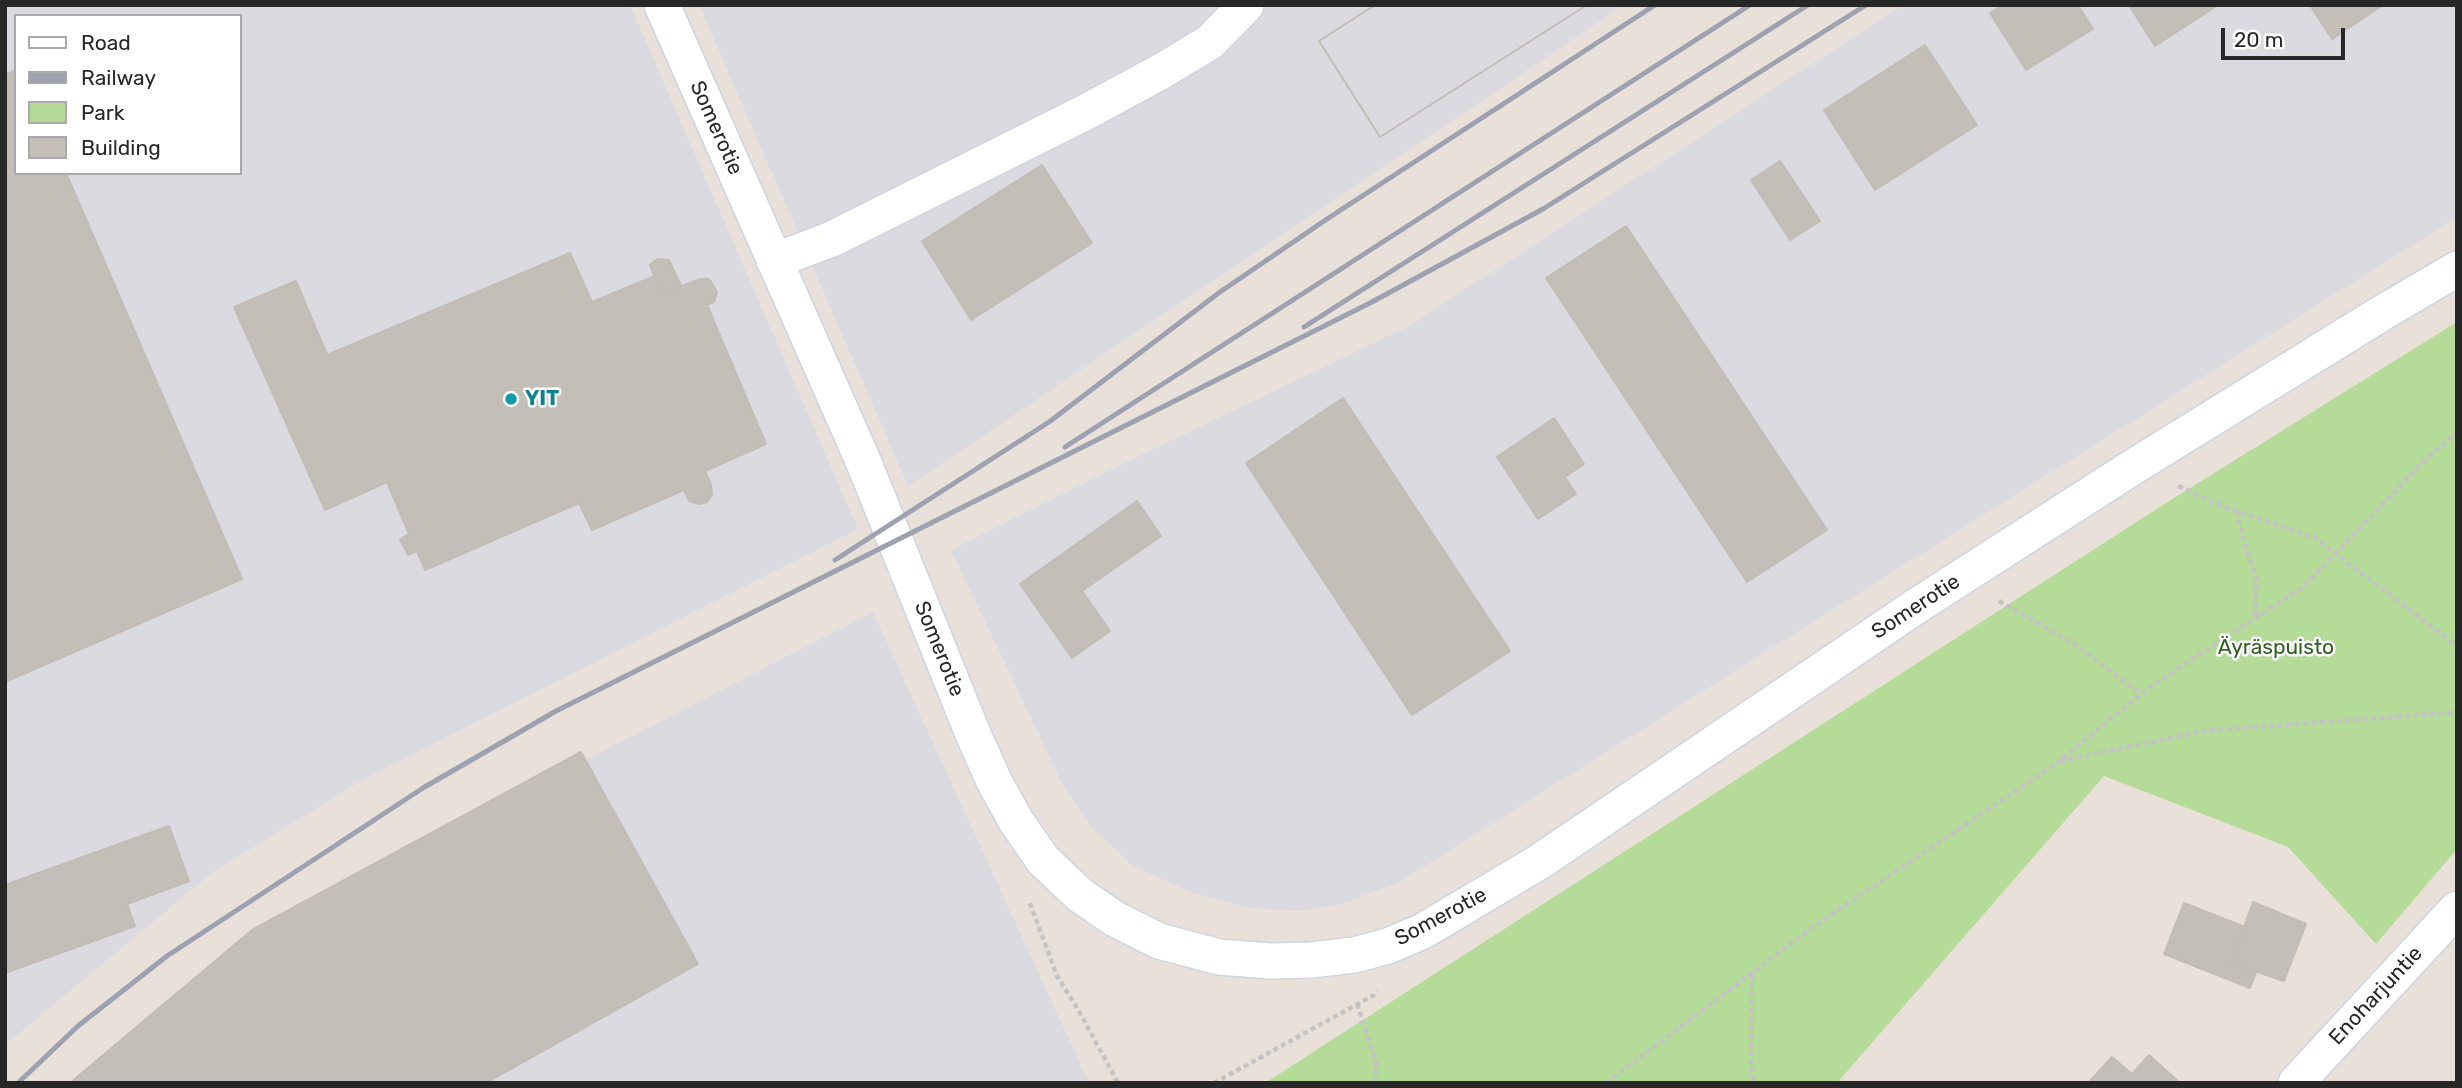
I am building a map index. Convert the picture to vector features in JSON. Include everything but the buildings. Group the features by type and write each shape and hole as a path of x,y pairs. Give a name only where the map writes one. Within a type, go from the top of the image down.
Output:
{"street":[{"name":"Somerotie","path":"662,5 864,463 972,734 1016,821 1043,860 1080,895 1115,919 1159,941 1219,957 1271,961 1354,955 1388,946 1423,931 1539,862 1962,577 2133,467 2457,269"},
{"path":"775,261 832,239 1162,71 1210,42 1246,5"},
{"name":"Enoharjuntie","path":"2296,1083 2457,909"}],"path":[{"path":"1606,1083 1813,927 2060,761 2141,695 2303,587 2428,457 2457,432"},
{"path":"2133,467 2237,510 2315,538 2457,646"},
{"path":"2237,510 2246,550 2257,579 2255,618"},
{"path":"1962,577 2076,645 2141,695"},
{"path":"2060,761 2204,731 2457,712"},
{"path":"1029,899 1057,976 1118,1083"},
{"path":"1752,973 1751,1062 1754,1083"},
{"path":"1214,1083 1374,995 1382,985"},
{"path":"1357,1004 1377,1065 1375,1083"}],"shaded area":[{"path":"5,5 630,5 858,529 364,779 213,872 5,1045"},
{"path":"699,5 1624,5 908,486"},
{"path":"1903,5 2457,5 2457,217 1398,883 1341,904 1299,911 1250,908 1191,892 1133,866 1091,827 1062,783 951,550 1409,326"},
{"path":"873,612 1089,1083 70,1083 161,1004 302,906"}],"green space":[{"name":"Äyräspuisto","path":"2457,322 2457,849 2376,944 2288,847 2104,776 1837,1083 1265,1083 2166,503"}],"railway":[{"path":"835,560 1049,422 1220,292 1327,219 1655,5"},
{"path":"1065,447 1750,5"},
{"path":"1304,327 1808,5"},
{"path":"18,1083 78,1026 167,956 423,788 556,711 1372,302 1543,209 1866,5"}],"place":[{"name":"YIT","path":"511,399"}]}
